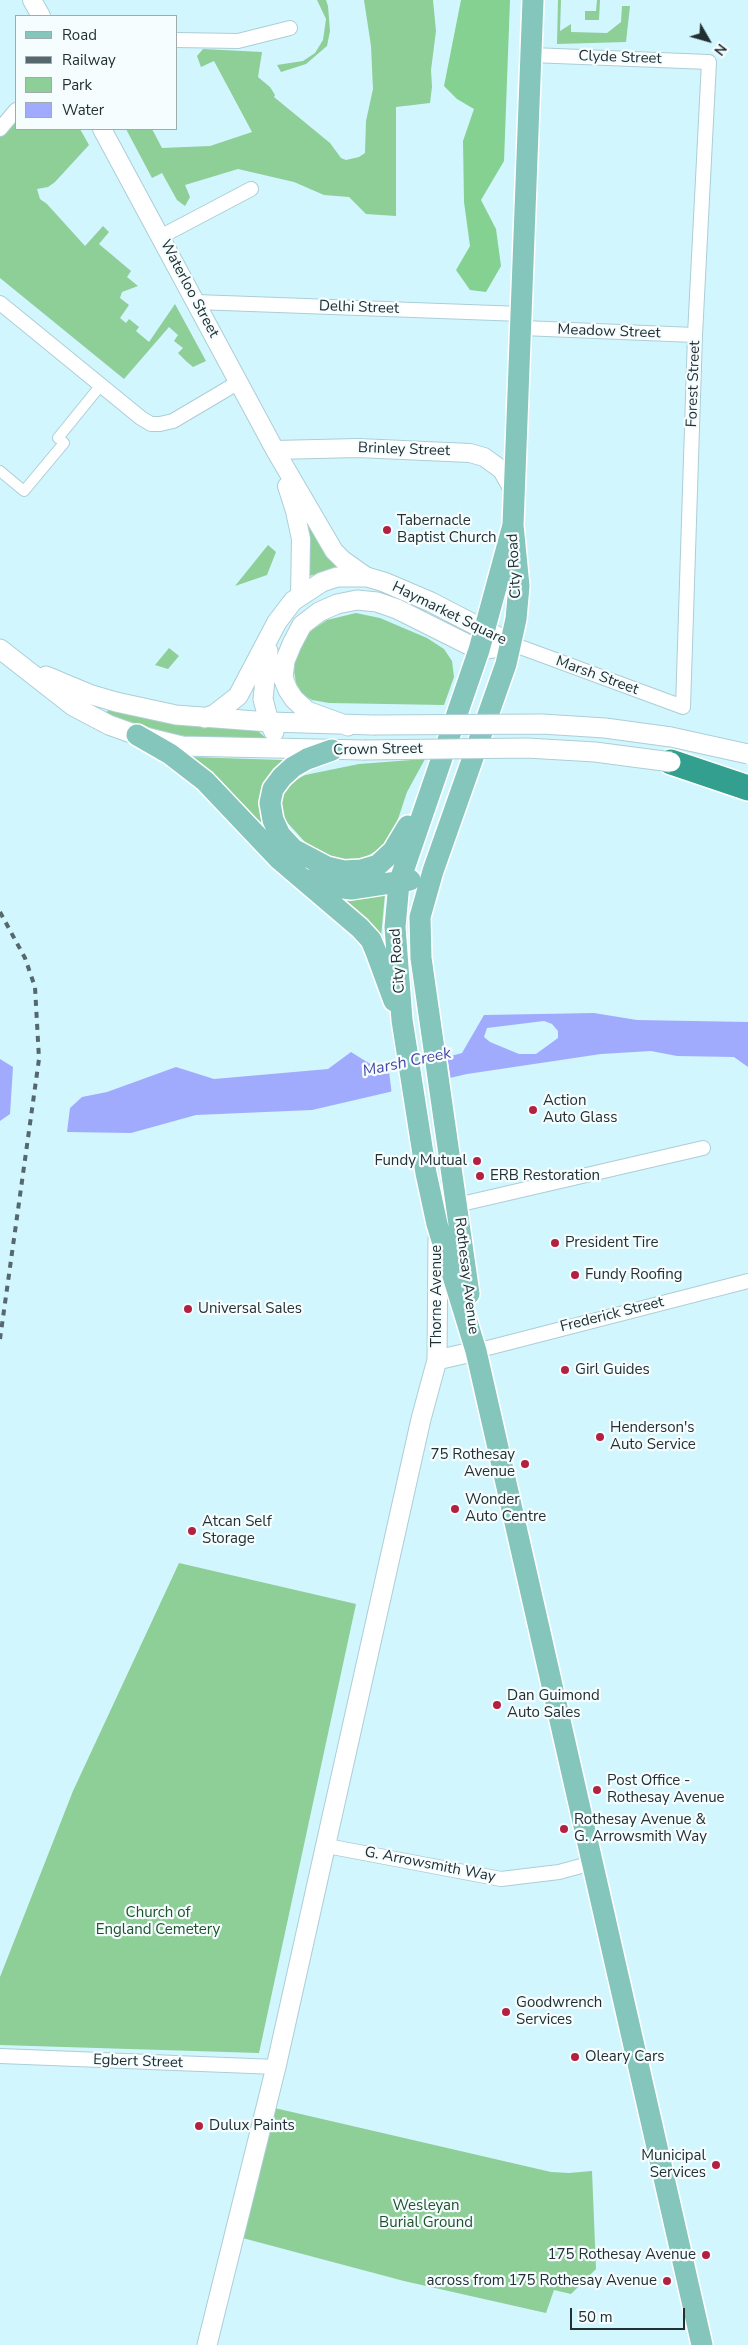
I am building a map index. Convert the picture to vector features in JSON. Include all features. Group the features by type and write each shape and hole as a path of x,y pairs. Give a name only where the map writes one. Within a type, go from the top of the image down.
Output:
{"highway":[{"path":"671,762 748,788"}],"main road":[{"path":"513,526 522,321 532,0"},
{"name":"City Road","path":"406,1048 395,927 399,883 486,630 513,526"},
{"name":"City Road","path":"440,1098 420,934 423,902 432,871 512,644 519,586 513,526"},
{"name":"Haymarket Square","path":"205,718 215,714 238,696 277,622 293,601 322,582 337,577 367,577 432,602 512,644"},
{"name":"Haymarket Square","path":"348,726 307,711 291,695 283,678 285,661 302,625 319,612 337,604 357,600 378,602 397,609 479,650 512,644"},
{"path":"269,638 263,699 269,722 282,750"},
{"name":"Crown Street","path":"0,649 72,706 109,725 137,736 182,746 282,750 527,748 611,754 671,762 748,777"},
{"name":"Crown Street","path":"26,668 89,694 176,715 348,726 514,724 605,728 671,737 748,754"},
{"path":"137,736 170,754 205,781 261,842 294,874 360,928 371,940 402,1020"},
{"path":"332,750 293,767 282,777 274,789 270,803 273,820 280,835 293,849 327,867 344,871 361,870 378,865 393,851 436,776"},
{"path":"294,874 321,885 338,888 399,883 432,871"},
{"name":"Rothesay Avenue","path":"406,1048 426,1173 437,1224 476,1351"},
{"name":"Rothesay Avenue","path":"440,1098 457,1204 476,1351"},
{"name":"Thorne Avenue","path":"437,1224 437,1360 476,1351"},
{"path":"476,1351 702,2345"},
{"path":"206,2345 276,2067 327,1846 420,1419 437,1360"}],"street":[{"path":"32,0 40,15"},
{"path":"178,40 238,41 290,28"},
{"name":"Clyde Street","path":"531,55 708,62"},
{"name":"Forest Street","path":"683,707 695,335 708,62"},
{"path":"0,129 15,111"},
{"name":"Waterloo Street","path":"103,130 276,450"},
{"path":"160,237 251,189"},
{"name":"Delhi Street","path":"196,302 522,321"},
{"path":"0,303 147,422 160,424 173,421 239,382"},
{"name":"Meadow Street","path":"522,321 695,335"},
{"path":"0,471 24,491 64,443 58,438 101,386"},
{"name":"Brinley Street","path":"276,450 358,448 470,453 484,457 502,470 515,493"},
{"path":"276,450 334,551 367,577"},
{"path":"276,450 299,525 301,540 300,596"},
{"name":"Marsh Street","path":"512,644 683,707"},
{"path":"457,1204 703,1148"},
{"name":"Frederick Street","path":"476,1351 748,1281"},
{"name":"G. Arrowsmith Way","path":"327,1846 501,1879 559,1872 592,1864"},
{"name":"Egbert Street","path":"0,2056 276,2067"}],"green space":[{"path":"317,0 326,0 328,6 330,31 327,46 306,64 281,72 277,65 303,61 315,53 323,40 326,19"},
{"path":"364,0 433,0 436,31 431,70 432,87 430,103 396,107 396,216 366,214 349,197 324,195 294,182 238,169 185,185 190,197 185,206 177,200 162,173 152,178 127,130 153,130 162,148 210,146 252,132 214,61 201,67 197,56 203,49 262,52 258,77 270,87 275,95 274,97 330,143 341,158 346,160 359,157 365,153 366,121 373,89 371,46"},
{"path":"461,0 510,0 504,161 481,200 496,229 501,266 486,292 470,290 456,270 470,246 464,202 463,141 474,109 457,99 444,86"},
{"path":"558,0 561,0 560,31 571,24 571,32 607,33 621,22 622,6 630,6 626,42 557,44"},
{"path":"597,0 600,0 599,20 585,20 585,11 596,11"},
{"path":"15,118 15,130 81,130 89,145 55,182 48,187 37,189 40,199 47,204 85,246 103,226 109,232 99,244 131,271 127,277 138,286 122,292 120,298 129,305 120,318 126,323 129,319 139,327 136,331 149,342 175,304 206,361 193,367 187,362 178,353 183,348 174,341 178,335 169,327 124,379 0,278 0,137"},
{"path":"283,470 341,568 309,576"},
{"path":"268,545 276,552 267,575 235,586"},
{"path":"356,613 380,618 427,638 444,649 452,661 454,677 444,705 329,703 312,700 303,695 296,683 294,671 295,660 305,638 312,630 327,620"},
{"path":"169,648 179,656 168,669 155,665"},
{"path":"109,710 166,723 258,731 267,739 191,737 168,733 107,715 106,712"},
{"path":"191,757 283,760 268,777 261,792 261,818 268,833"},
{"path":"425,759 407,792 396,825 384,846 364,858 347,861 328,856 305,842 285,820 281,802 282,797 292,782 305,775 359,764"},
{"path":"385,894 381,937 339,898"},
{"name":"Church of England Cemetery","path":"179,1563 356,1604 259,2053 0,2045 0,1977 73,1791"},
{"name":"Wesleyan Burial Ground","path":"266,2106 551,2172 592,2171 596,2269 571,2294 554,2290 546,2313 404,2281 235,2236"}],"water":[{"path":"594,1013 637,1020 748,1022 748,1067 734,1057 677,1056 651,1051 601,1054 467,1074 312,1110 196,1115 131,1133 67,1132 70,1108 82,1097 107,1092 176,1067 214,1079 328,1069 351,1052 386,1074 462,1053 484,1015","holes":["544,1021 552,1024 558,1031 558,1038 536,1054 519,1054 490,1042 484,1037 487,1028"]},
{"path":"0,1059 13,1067 10,1114 0,1121"}],"pier":[{"path":"447,1055 451,1081 392,1096 389,1071"}],"railway":[{"path":"0,912 25,958 35,987 39,1059 0,1339"}],"place":[{"name":"Tabernacle Baptist Church","path":"387,530"},
{"name":"Action Auto Glass","path":"533,1110"},
{"name":"Fundy Mutual","path":"477,1161"},
{"name":"ERB Restoration","path":"480,1176"},
{"name":"President Tire","path":"555,1243"},
{"name":"Fundy Roofing","path":"575,1275"},
{"name":"Universal Sales","path":"188,1309"},
{"name":"Girl Guides","path":"565,1370"},
{"name":"Henderson's Auto Service","path":"600,1437"},
{"name":"75 Rothesay Avenue","path":"525,1464"},
{"name":"Wonder Auto Centre","path":"455,1509"},
{"name":"Atcan Self Storage","path":"192,1531"},
{"name":"Dan Guimond Auto Sales","path":"497,1705"},
{"name":"Post Office - Rothesay Avenue","path":"597,1790"},
{"name":"Rothesay Avenue & G. Arrowsmith Way","path":"564,1829"},
{"name":"Goodwrench Services","path":"506,2012"},
{"name":"Oleary Cars","path":"575,2057"},
{"name":"Dulux Paints","path":"199,2126"},
{"name":"Municipal Services","path":"716,2165"},
{"name":"175 Rothesay Avenue","path":"706,2255"},
{"name":"across from 175 Rothesay Avenue","path":"667,2281"}],"water label":[{"name":"Marsh Creek","path":"407,1063"}]}
